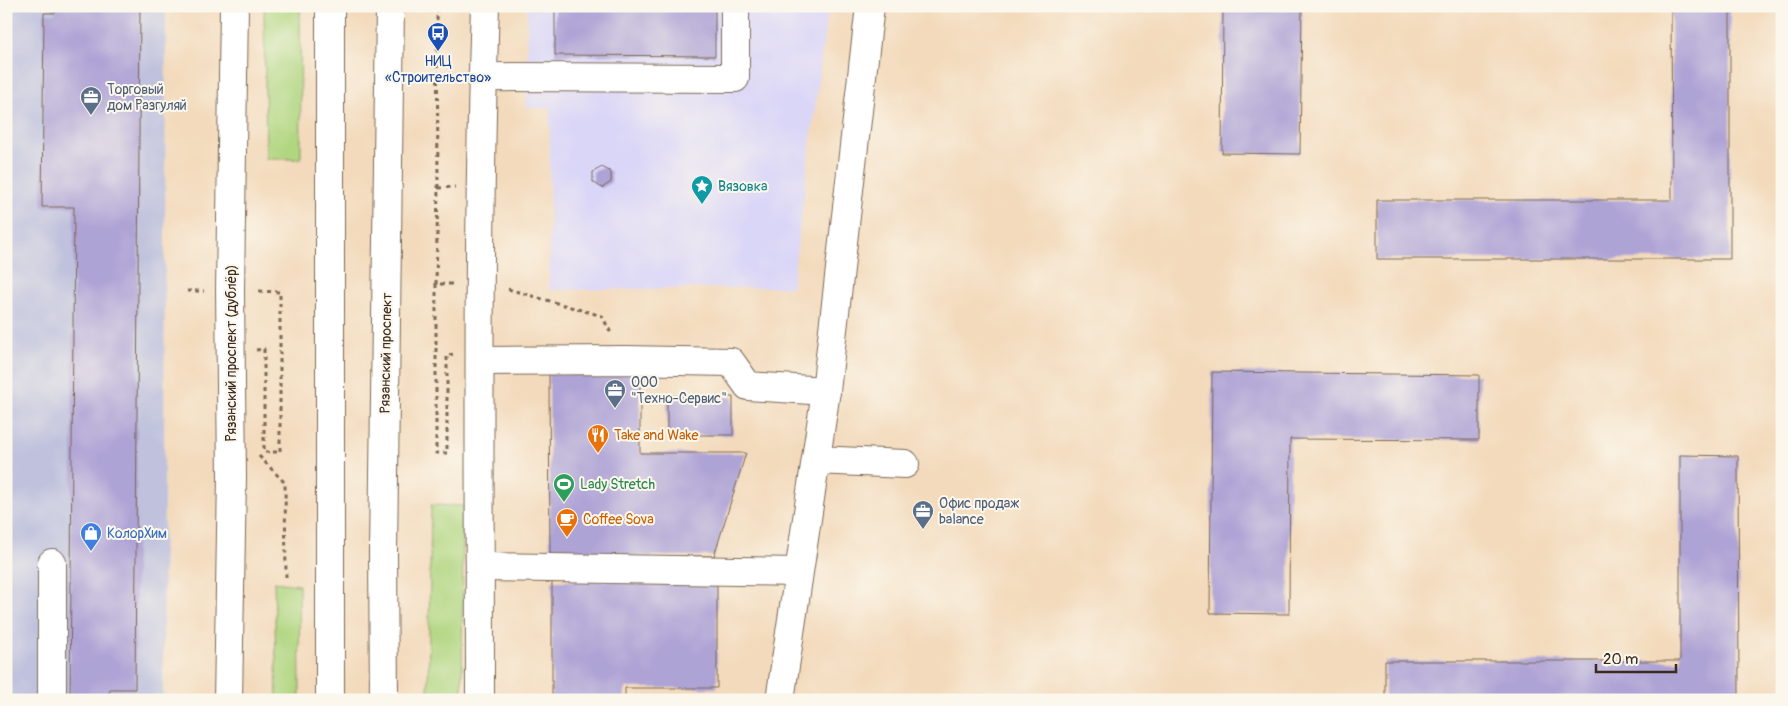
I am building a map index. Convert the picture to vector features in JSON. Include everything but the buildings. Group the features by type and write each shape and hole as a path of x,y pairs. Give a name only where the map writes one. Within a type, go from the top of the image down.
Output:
{"street":[{"name":"Рязанский проспект (дублёр)","path":"228,700 232,477 230,291 234,6"},
{"path":"330,6 330,700"},
{"name":"Рязанский проспект","path":"384,700 383,552 390,6"},
{"path":"480,700 480,567 469,358 485,6"},
{"path":"482,77 735,78 735,6"},
{"path":"780,700 826,391 870,6"},
{"path":"469,358 731,362 748,386 826,391"},
{"path":"816,460 905,464"},
{"path":"52,563 52,700"},
{"path":"480,567 798,572"}],"path":[{"path":"437,8 436,453 447,453 447,355 469,358"},
{"path":"436,284 458,284"},
{"path":"508,289 602,316 625,360"},
{"path":"264,349 264,452 280,452 280,292"},
{"path":"253,450 285,483 286,577"}],"shaded area":[{"path":"6,6 166,6 163,700 6,700"},
{"path":"527,6 828,6 792,287 549,290 550,108 527,108"}],"green space":[{"path":"264,6 300,6 301,159 266,159"},
{"path":"431,505 463,506 462,700 428,700"},
{"path":"274,582 299,585 300,700 277,700"}],"place":[{"name":"НИЦ «Строительство»","path":"438,52"},
{"name":"Торговый дом Разгуляй","path":"91,116"},
{"name":"Вязовка","path":"702,205"},
{"name":"ООО \"Техно-Сервис\"","path":"615,409"},
{"name":"Take and Wake","path":"598,454"},
{"name":"Lady Stretch","path":"564,503"},
{"name":"Офис продаж balance","path":"923,530"},
{"name":"Coffee Sova","path":"567,538"},
{"name":"КолорХим","path":"91,552"}]}
